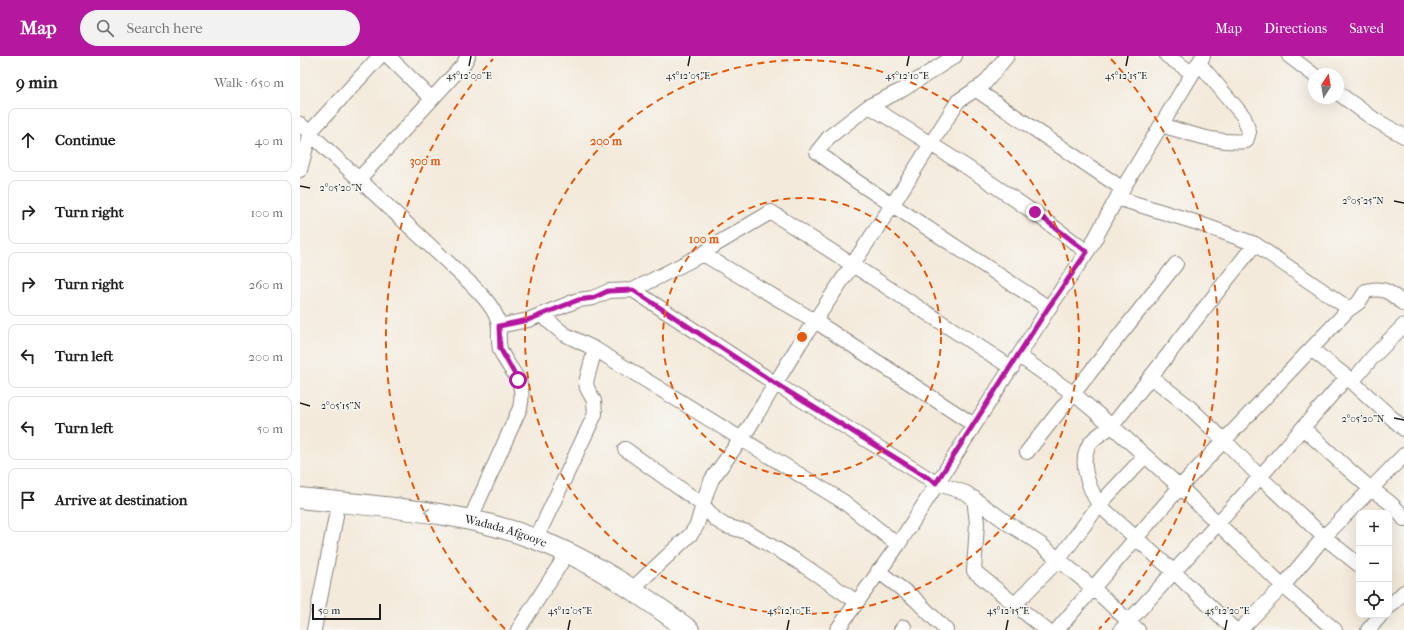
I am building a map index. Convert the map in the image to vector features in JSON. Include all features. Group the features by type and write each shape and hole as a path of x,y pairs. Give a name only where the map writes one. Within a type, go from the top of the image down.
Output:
{"highway":[{"name":"Wadada Afgooye","path":"300,498 397,508 470,520 536,539 604,571 689,630"},
{"name":"Wadada Afgooye","path":"300,511 336,516 396,521 476,534 530,550 561,562 613,592 668,630"}],"street":[{"path":"300,170 305,128 380,56"},
{"path":"388,56 432,99"},
{"path":"359,179 432,99 468,56"},
{"path":"955,56 902,90 869,106 829,137 817,152 856,181 893,204 1048,308"},
{"path":"632,589 692,534 697,525 712,479 741,438 776,384 800,343 893,204 958,101 984,84 1000,66 1006,56"},
{"path":"1161,125 1214,140 1235,143 1246,142 1249,132 1244,117 1198,64 1166,56"},
{"path":"1289,56 1308,70"},
{"path":"837,630 898,545 1048,308 1087,252 1198,64"},
{"path":"975,89 1120,194 1166,213 1255,244 1345,306 1348,310"},
{"path":"1344,97 1375,120 1404,136"},
{"path":"869,106 931,144 1035,212 1087,252"},
{"path":"305,128 483,296 491,308 499,326 500,348 518,380 522,393 521,402 470,520"},
{"path":"499,326 542,315 578,300 593,298 608,291 633,290 703,254 715,245 771,212 852,264 1015,362 1074,394 1180,487 1283,586 1335,630"},
{"path":"1235,630 1173,571 1099,505 1084,468 1088,448 1092,442 1112,426 1255,244"},
{"path":"703,254 815,321 974,425"},
{"path":"1027,452 1176,264"},
{"path":"1057,630 1180,487 1348,310 1359,302 1366,290 1377,288 1388,291 1404,304"},
{"path":"633,290 776,384 936,483 958,489 974,498 1059,559 1092,588 1129,627 1173,571 1303,428 1404,325"},
{"path":"542,315 564,334 595,349 844,502 898,545"},
{"path":"536,539 595,414 594,401 587,388 586,382 595,349"},
{"path":"1311,349 1350,380 1404,429"},
{"path":"1151,377 1187,405 1260,477 1324,536 1356,563"},
{"path":"1303,428 1371,488 1388,501 1399,511 1404,519"},
{"path":"625,449 703,504 716,520 726,526 747,532 797,561 857,602"},
{"path":"1240,630 1283,586 1324,536 1404,455"},
{"path":"1014,604 1059,559 1099,505 1145,456"},
{"path":"974,498 977,523 974,571 1046,630"},
{"path":"314,630 336,516"},
{"path":"518,630 561,562"},
{"path":"878,571 915,599 946,630"},
{"path":"1368,630 1378,618"}],"route":[{"path":"518,380 500,348 498,336 499,326 528,320 578,300 593,298 608,291 633,290 776,384 936,483 1012,368 1048,308 1087,252 1035,212"}]}
